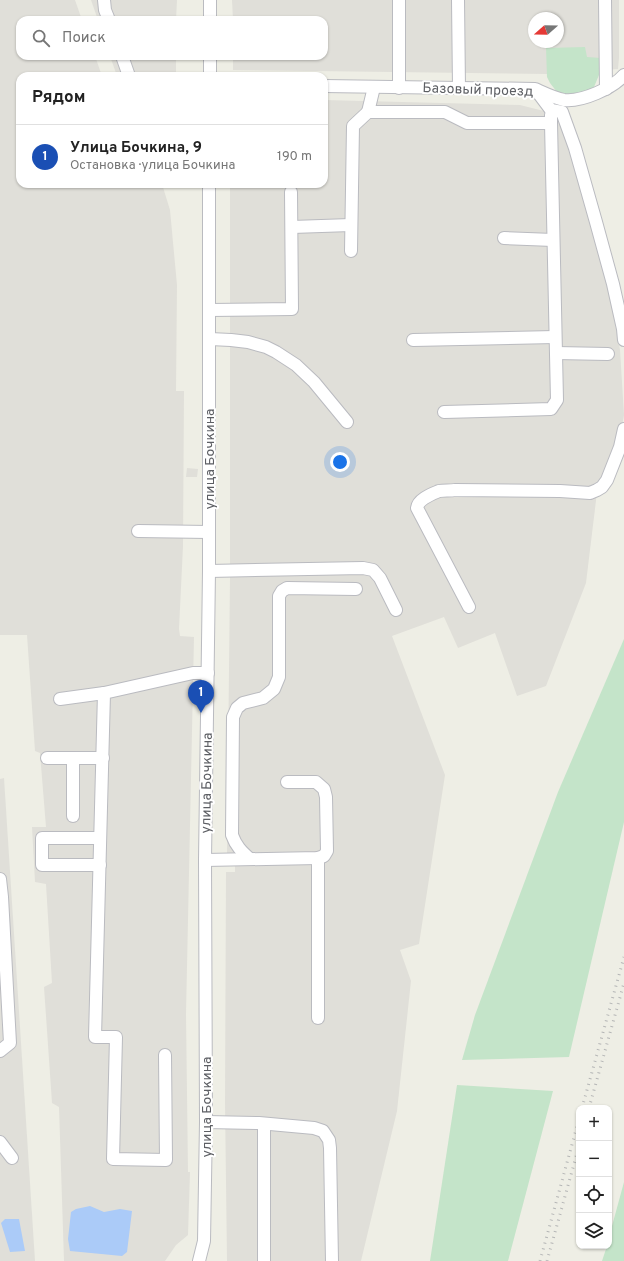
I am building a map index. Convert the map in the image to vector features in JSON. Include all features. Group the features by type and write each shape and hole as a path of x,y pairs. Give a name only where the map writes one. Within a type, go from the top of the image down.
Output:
{"street":[{"path":"104,0 107,16"},
{"path":"210,0 210,16"},
{"path":"399,0 399,88"},
{"path":"458,0 459,88"},
{"path":"605,0 606,89"},
{"path":"123,60 128,72"},
{"path":"210,60 210,72"},
{"name":"Базовый проезд","path":"328,86 535,89 566,100 582,98 606,89 624,75"},
{"path":"351,251 354,126 368,112 374,87"},
{"path":"444,412 551,410 556,400 551,110 535,89"},
{"path":"551,110 562,112 575,148 613,284 624,340"},
{"path":"368,112 446,112 467,123 551,123"},
{"name":"улица Бочкина","path":"199,1261 204,1241 206,1122 205,860 209,571 209,188"},
{"path":"210,310 292,309 291,192"},
{"path":"292,227 351,225"},
{"path":"504,238 553,240"},
{"path":"413,340 555,336"},
{"path":"210,339 248,342 266,347 276,352 296,366 314,382 347,422"},
{"path":"556,353 608,354"},
{"path":"469,607 417,508 421,500 440,491 455,490 560,491 590,493 597,490 607,480 620,447 624,429"},
{"path":"138,531 209,532"},
{"path":"209,571 363,568 373,570 380,578 396,610"},
{"path":"250,859 239,850 232,835 233,717 237,708 244,703 263,698 274,689 279,678 279,596 282,591 287,588 356,589"},
{"path":"60,699 104,693 193,673 208,673"},
{"path":"104,693 95,1037 116,1037 113,1159 166,1160 165,1056"},
{"path":"47,758 103,758"},
{"path":"73,758 73,816"},
{"path":"205,860 318,858 324,856 327,851 327,805 324,789 316,782 287,782"},
{"path":"100,838 42,838 42,865 100,865"},
{"path":"318,858 318,1018"},
{"path":"0,879 10,1043 0,1051"},
{"path":"206,1122 258,1123 314,1128 323,1131 327,1135 330,1148 332,1261"},
{"path":"264,1124 264,1261"},
{"path":"0,1142 12,1158"}],"shaded area":[{"path":"0,0 75,0 81,16 16,16 16,60 96,60 101,72 16,72 16,188 163,188 170,210 177,285 176,391 184,391 183,546 179,629 180,636 194,637 186,1014 188,1172 190,1172 188,1235 176,1245 165,1261 64,1261 59,1107 52,1103 44,987 52,983 46,884 35,882 32,827 46,827 40,753 35,751 27,635 0,635"},
{"path":"91,0 177,0 176,16 97,16"},
{"path":"232,0 619,0 618,69 546,74 233,70 233,60 328,60 328,16 233,16"},
{"path":"111,60 176,60 176,72 116,72"},
{"path":"328,100 520,105 560,115 573,154 611,302 620,350 624,415 615,447 598,484 586,583 546,686 517,696 495,633 458,648 444,617 392,636 445,775 419,944 400,950 411,981 397,1111 361,1261 227,1261 225,1103 226,872 235,872 235,854 227,854 230,578 230,188 328,188"},
{"path":"187,468 198,469 197,477 186,477"},
{"path":"4,778 35,1261 0,1261 0,779"}],"green space":[{"path":"585,47 587,57 601,58 599,75 594,87 590,90 570,96 557,92 550,83 547,77 546,48"},
{"path":"624,639 624,822 569,1057 462,1060 475,1015 558,792"},
{"path":"457,1085 553,1091 508,1261 430,1261"},
{"path":"624,1182 624,1261 602,1261 606,1249 612,1249 612,1226"}],"water":[{"path":"90,1206 104,1212 120,1209 132,1211 127,1252 122,1256 70,1251 68,1239 71,1212 76,1209"},
{"path":"5,1219 19,1219 25,1251 10,1252 1,1223"}],"railway":[{"path":"583,1105 624,957"},
{"path":"590,1105 624,983"},
{"path":"540,1261 576,1130"},
{"path":"547,1261 576,1157"}],"place":[{"name":"Улица Бочкина, 9","path":"201,713"}]}
